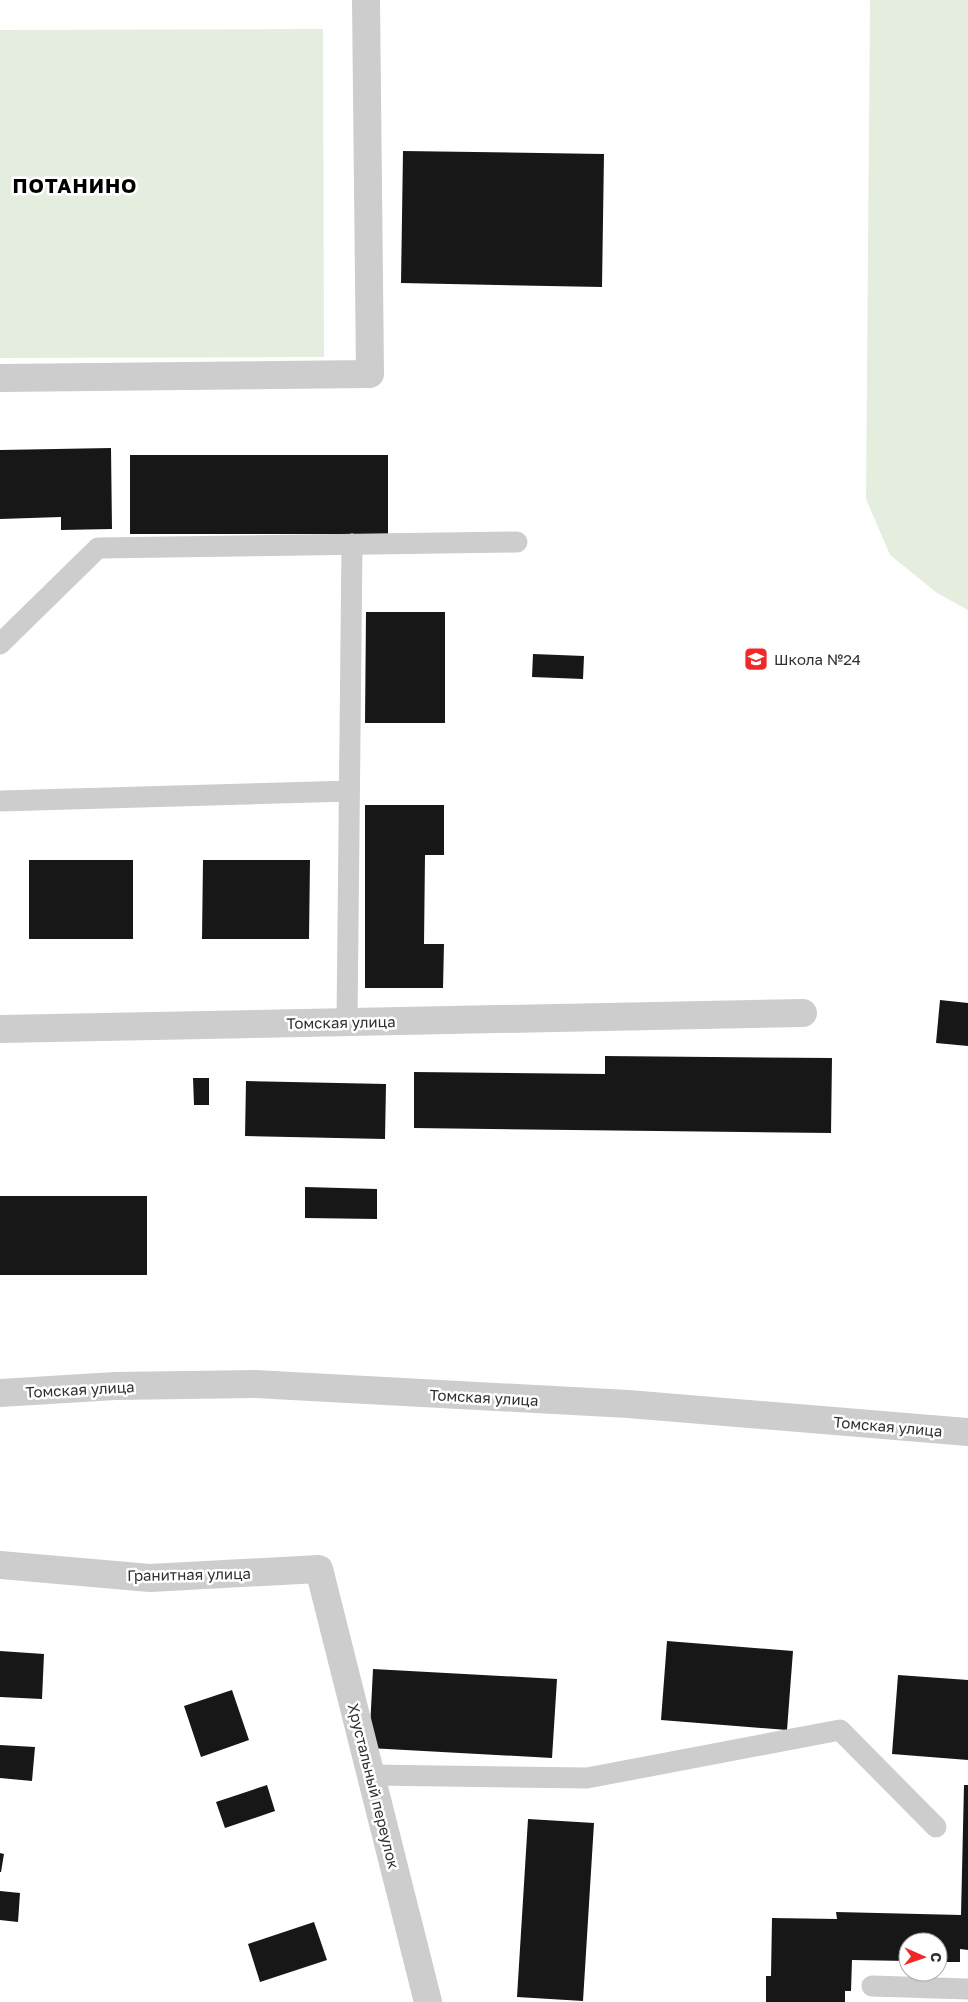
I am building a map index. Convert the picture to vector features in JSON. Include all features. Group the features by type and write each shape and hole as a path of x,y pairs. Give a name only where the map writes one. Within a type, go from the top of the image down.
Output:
{"street":[{"path":"0,378 370,374 366,0"},
{"name":"Томская улица","path":"0,1029 803,1013"},
{"name":"Томская улица","path":"0,1393 115,1386 256,1384 628,1404 968,1432"},
{"name":"Гранитная улица","path":"0,1565 150,1578 319,1569"},
{"name":"Хрустальный переулок","path":"319,1569 428,2002"}],"lane":[{"path":"0,644 98,548 516,542"},
{"path":"347,1022 352,544"},
{"path":"0,801 350,790"},
{"path":"371,1775 587,1778 840,1730 936,1827"},
{"path":"872,1986 968,1989"}],"green space":[{"path":"870,0 968,0 968,610 937,593 890,555 866,499"},
{"path":"323,29 324,357 0,358 0,30"}],"building":[{"path":"403,151 604,154 602,287 401,283"},
{"path":"111,448 112,529 61,530 61,517 0,519 0,450"},
{"path":"130,455 388,455 388,534 130,534"},
{"path":"366,612 445,612 445,723 365,723"},
{"path":"533,654 584,656 583,679 532,677"},
{"path":"365,805 444,805 444,855 425,855 424,944 444,944 443,988 365,988"},
{"path":"29,860 133,860 133,939 29,939"},
{"path":"203,860 310,860 309,939 202,939"},
{"path":"940,1000 968,1003 968,1046 936,1043"},
{"path":"605,1056 832,1058 831,1133 414,1128 414,1072 605,1074"},
{"path":"193,1078 209,1078 209,1105 194,1105"},
{"path":"246,1081 386,1084 385,1139 245,1136"},
{"path":"305,1187 377,1189 377,1219 305,1218"},
{"path":"0,1196 147,1196 147,1275 0,1275"},
{"path":"667,1641 793,1651 787,1730 661,1720"},
{"path":"0,1651 44,1654 42,1699 0,1697"},
{"path":"373,1669 557,1679 552,1758 369,1748"},
{"path":"898,1675 968,1680 968,1760 892,1754"},
{"path":"232,1690 249,1740 201,1757 184,1706"},
{"path":"0,1745 35,1747 32,1781 0,1778"},
{"path":"267,1785 275,1811 225,1828 216,1802"},
{"path":"964,1785 968,1785 968,1950 960,1949 960,1962 948,1962 948,1932 898,1932 898,1961 852,1960 851,1991 845,1991 845,2002 766,2002 766,1976 771,1976 772,1918 837,1919 836,1912 961,1915"},
{"path":"528,1819 594,1823 583,2001 517,1997"},
{"path":"0,1853 4,1854 1,1872 0,1872"},
{"path":"0,1891 20,1893 18,1922 0,1920"},
{"path":"314,1922 327,1960 260,1982 248,1944"}],"place":[{"name":"Школа №24","path":"756,659"}],"district":[{"name":"ПОТАНИНО","path":"75,185"}]}
